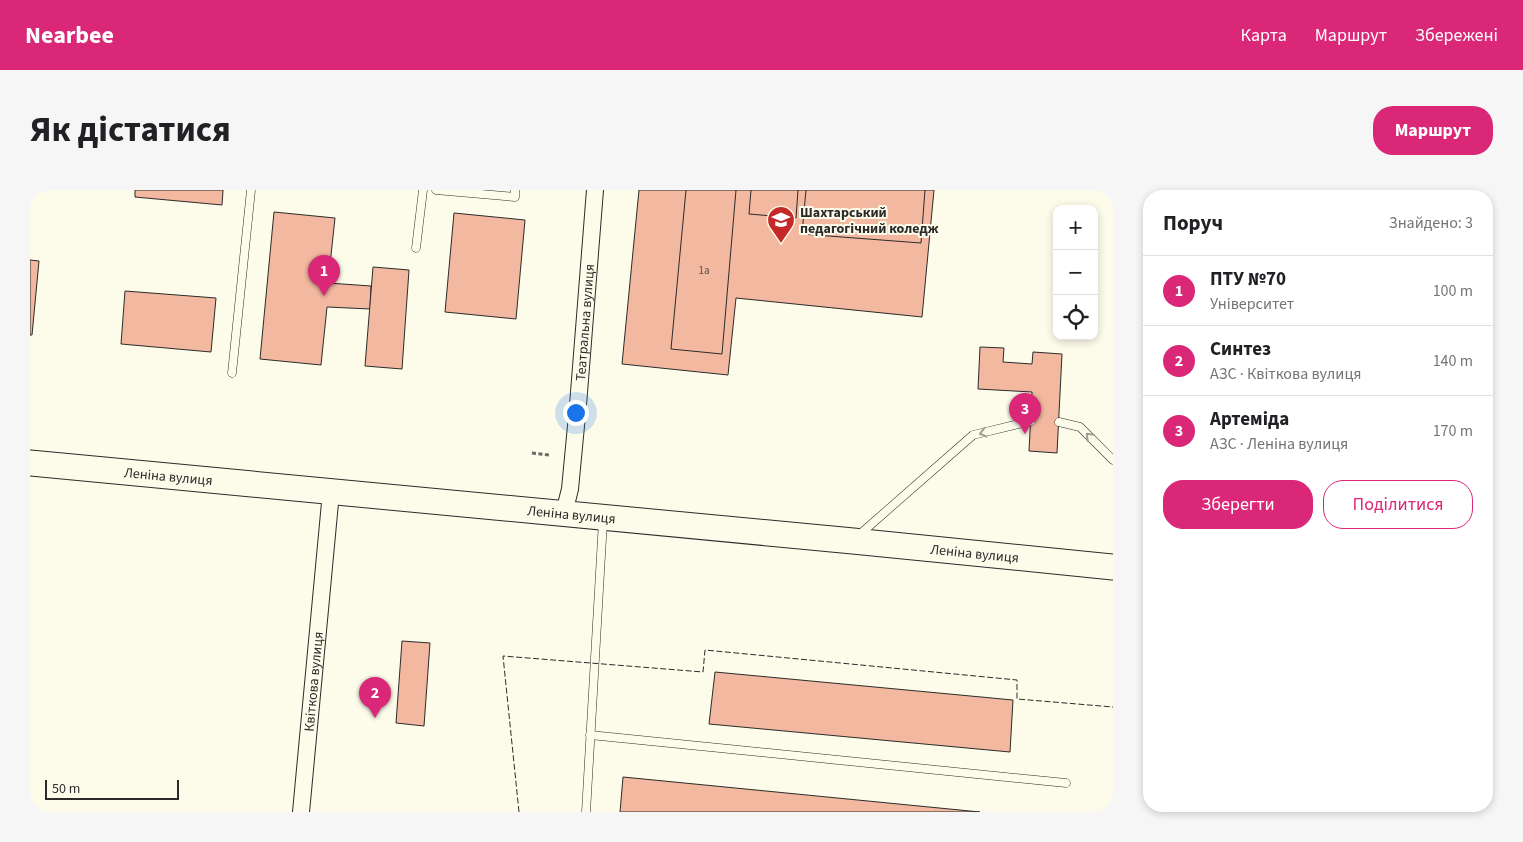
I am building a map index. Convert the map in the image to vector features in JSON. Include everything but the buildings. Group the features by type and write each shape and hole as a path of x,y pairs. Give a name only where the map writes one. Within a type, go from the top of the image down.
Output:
{"main road":[{"name":"Леніна вулиця","path":"30,463 1113,567"}],"street":[{"name":"Театральна вулиця","path":"564,513 570,489 595,190"},
{"name":"Квіткова вулиця","path":"301,812 331,492"}],"lane":[{"path":"232,373 251,190"},
{"path":"416,248 423,190"},
{"path":"436,190 515,197 515,190"},
{"path":"853,541 973,435 1031,421"},
{"path":"1059,422 1080,427 1113,460"},
{"path":"586,812 603,517"},
{"path":"590,735 1066,784"}],"path":[{"path":"532,453 549,455"}],"fence":[{"path":"519,812 503,656 703,672 705,650 1017,680 1017,699 1113,707"}],"place":[{"name":"Шахтарський педагогічний коледж","path":"781,244"},
{"name":"ПТУ №70","path":"324,296"},
{"name":"Артеміда","path":"1025,434"},
{"name":"Синтез","path":"375,718"}]}
